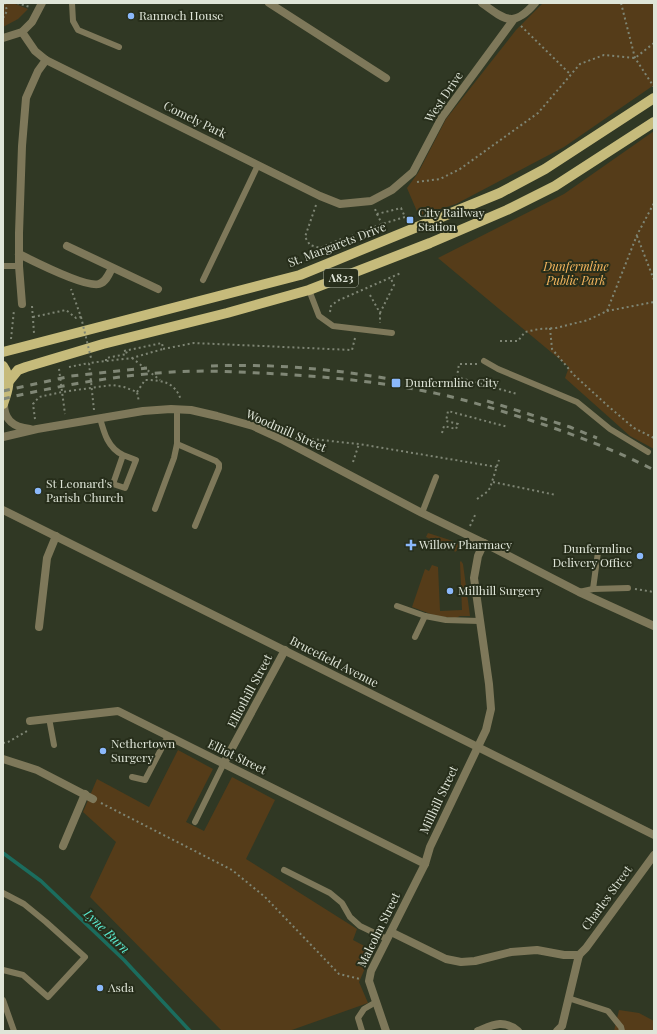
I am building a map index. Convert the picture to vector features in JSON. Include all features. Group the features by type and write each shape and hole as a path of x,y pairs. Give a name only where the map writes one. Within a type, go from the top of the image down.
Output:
{"main road":[{"name":"St. Margarets Drive","path":"3,352 300,274 500,193 545,169 654,98"},
{"name":"A823","path":"9,381 21,368 103,344 227,313 310,290 430,244 507,210 555,186 654,122"},
{"path":"3,366 8,375 9,381 4,402"}],"street":[{"path":"3,38 22,32 32,22 42,3"},
{"path":"269,3 386,78"},
{"path":"482,3 507,18 514,19"},
{"name":"West Drive","path":"371,201 392,190 413,172 442,117 514,19 520,18 535,3"},
{"name":"Comely Park","path":"22,32 35,52 46,60 320,196 340,204 371,201"},
{"path":"22,304 19,254 22,146 26,98 38,71 46,60"},
{"path":"67,246 158,289"},
{"path":"19,254 87,284 94,285 104,282 112,268"},
{"name":"Woodmill Street","path":"4,402 6,416 12,424 23,428 37,429"},
{"name":"Woodmill Street","path":"3,437 37,429 143,411 191,410 253,426 579,592 654,626"},
{"name":"Brucefield Avenue","path":"3,510 654,835"},
{"path":"39,627 47,558 56,536"},
{"name":"Millhill Street","path":"425,864 430,847 477,746 486,730 491,709 489,684 474,578 478,556 484,543"},
{"name":"Elliothill Street","path":"224,763 285,650"},
{"name":"Elliot Street","path":"30,721 118,711 425,864"},
{"path":"3,758 37,770 93,798"},
{"path":"63,846 85,794"},
{"name":"Charles Street","path":"579,955 586,948 654,855"},
{"name":"Malcolm Street","path":"386,1031 369,981 371,971 425,864"},
{"path":"389,936 446,960 461,962 475,962 511,952 537,950 564,955 579,955 562,1026 557,1031"},
{"path":"478,1031 498,1023 518,1031"}],"lane":[{"path":"72,3 73,21 78,30 119,47"},
{"path":"203,280 258,165"},
{"path":"3,266 19,266"},
{"path":"310,290 319,316 333,326 392,332"},
{"path":"482,362 577,402 610,429 648,452"},
{"path":"155,509 174,458 177,444 177,410"},
{"path":"100,418 110,445 116,452 136,460 125,488 113,484 123,455"},
{"path":"177,444 216,461 219,464 219,468 195,526"},
{"path":"422,513 436,477"},
{"path":"593,589 598,552"},
{"path":"579,592 593,589 628,588"},
{"path":"398,606 425,616 446,620 479,621"},
{"path":"415,637 425,616"},
{"path":"49,718 54,745"},
{"path":"132,777 145,780 168,736"},
{"path":"195,822 224,763"},
{"path":"284,870 330,893 342,903 350,917 360,926 389,936"},
{"path":"3,893 24,904 85,957 48,997 23,975 3,970"},
{"path":"568,998 608,1011 621,1027 622,1031"},
{"path":"3,1000 14,1031"},
{"path":"362,1031 358,1018 364,1009 376,1002"}],"path":[{"path":"3,18 7,12 5,3"},
{"path":"620,3 635,58 654,87"},
{"path":"514,19 570,74"},
{"path":"402,181 414,182 440,179 460,168 538,113 580,64 604,55 635,58 654,43"},
{"path":"320,196 307,228 305,237 310,245 320,248 405,216 401,208 377,214"},
{"path":"371,201 382,224"},
{"path":"607,311 637,235 654,203"},
{"path":"637,235 654,280"},
{"path":"333,317 329,311 331,306 337,301 401,272"},
{"path":"68,276 81,317 91,358"},
{"path":"380,313 394,285 390,277"},
{"path":"370,295 380,313 381,331"},
{"path":"500,341 518,341 525,332 556,328 588,320 607,311 654,302"},
{"path":"33,317 66,310 76,318 81,317"},
{"path":"550,328 552,349 574,375 634,428 654,438"},
{"path":"66,367 132,358 163,349 194,343 352,350 358,329"},
{"path":"162,344 163,349"},
{"path":"106,361 106,358 127,354 126,351"},
{"path":"132,358 160,380 174,387 182,401"},
{"path":"454,389 459,364 482,362"},
{"path":"89,363 94,410"},
{"path":"59,368 65,415"},
{"path":"457,377 517,394"},
{"path":"139,402 137,392 145,380 160,380"},
{"path":"35,419 33,404 39,397 62,392 112,385 124,387 137,392"},
{"path":"442,433 444,426 456,430 458,424 446,421 448,411 508,427"},
{"path":"297,438 359,444 497,467"},
{"path":"353,462 359,444"},
{"path":"476,498 487,492 493,482 499,460"},
{"path":"493,482 556,495"},
{"path":"470,526 476,513"},
{"path":"628,588 654,592"},
{"path":"3,743 8,742 27,731 30,721"},
{"path":"93,798 232,870 265,897 339,974 369,981"}],"green space":[{"path":"3,3 13,3 28,9 18,19 3,27"},
{"path":"543,3 654,3 654,85 564,147 456,204 419,216 407,188 418,173 446,119 516,30"},
{"name":"Dunfermline Public Park","path":"654,131 654,449 630,436 565,378 569,367 438,258 564,194"},
{"path":"428,533 456,542 461,547 455,552 453,549 452,550 426,537"},
{"path":"461,561 463,564 470,616 460,616 456,618 436,616 412,607 425,569 429,571 432,565 438,567 440,611 462,610"},
{"path":"178,750 213,769 186,822 204,831 232,777 275,800 246,859 357,929 353,940 374,951 359,982 368,1003 289,1031 222,1031 90,897 116,842 83,812 97,779 149,807"},
{"path":"619,1010 639,1013 654,1021 654,1031 614,1031"}],"waterway":[{"name":"Lyne Burn","path":"3,853 41,881 124,960 190,1031"}],"railway":[{"path":"211,366 237,365 318,369 373,376 425,386"},
{"path":"3,391 71,376 147,368"},
{"path":"3,399 41,390 100,380 171,372 247,372 356,380 404,387 452,397 487,407 587,440 628,457 654,470"},
{"path":"487,401 570,427 597,438"}],"place":[{"name":"Rannoch House","path":"131,16"},
{"name":"City Railway Station","path":"410,220"},
{"name":"Dunfermline City","path":"396,383"},
{"name":"St Leonard's Parish Church","path":"38,491"},
{"name":"Willow Pharmacy","path":"411,545"},
{"name":"Dunfermline Delivery Office","path":"640,556"},
{"name":"Millhill Surgery","path":"450,591"},
{"name":"Nethertown Surgery","path":"103,751"},
{"name":"Asda","path":"100,988"}]}
